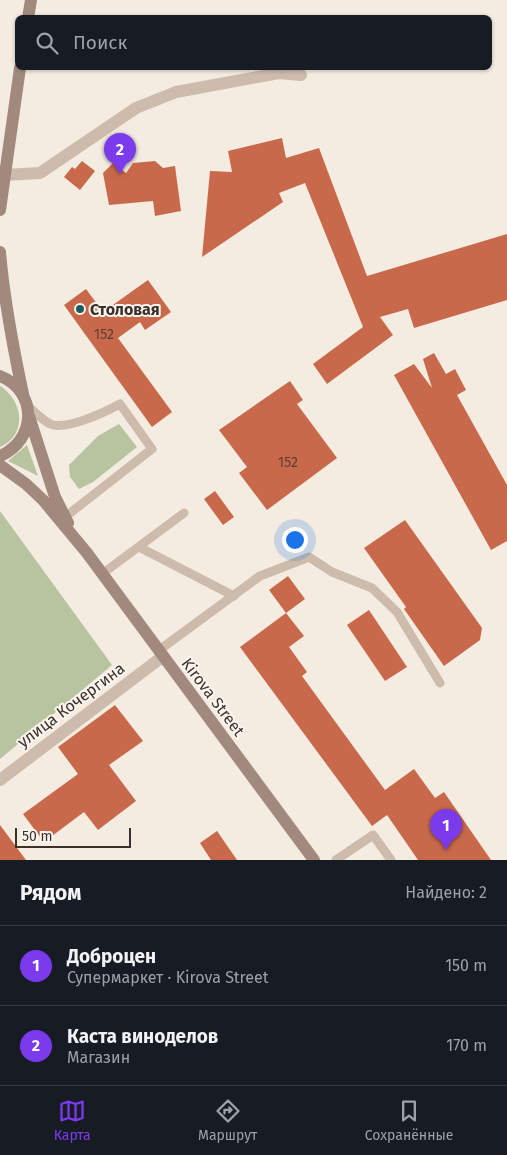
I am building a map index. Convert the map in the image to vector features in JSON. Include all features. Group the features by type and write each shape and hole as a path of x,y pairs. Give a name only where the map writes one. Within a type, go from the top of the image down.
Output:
{"main road":[{"path":"28,15 30,0"},
{"path":"0,210 20,70"},
{"path":"0,252 11,335 26,404 55,498 87,553"},
{"path":"0,376 13,383 26,404 25,432 19,442 9,452 0,456"},
{"path":"0,465 15,475 43,500 87,553"},
{"name":"Kirova Street","path":"87,553 314,860"}],"street":[{"path":"4,175 40,173 136,108 176,92 279,73 301,75"},
{"name":"улица Кочергина","path":"0,780 160,654"}],"lane":[{"path":"26,404 38,416 52,425 70,424 99,415 120,404 152,449 65,517"},
{"path":"102,574 184,513"},
{"path":"139,547 234,596"},
{"path":"160,654 260,576 309,556 332,572 372,588 397,612 440,683"},
{"path":"336,860 373,835 391,860"}],"green space":[{"path":"0,386 14,400 19,417 15,434 9,442 0,447"},
{"path":"119,424 137,447 93,482 79,489 70,477 69,465 98,436"},
{"path":"27,445 38,476 8,461"},
{"path":"0,511 112,665 0,759"}],"building":[{"path":"282,138 286,158 319,148 367,276 507,234 507,300 414,328 408,309 380,317 393,335 327,384 313,364 363,327 305,183 279,193 283,202 202,257 210,171 232,172 228,151"},
{"path":"82,161 95,171 80,190 64,177 72,167 75,169"},
{"path":"155,161 163,168 175,166 181,211 155,216 153,201 109,205 103,173 113,163 126,173 133,163"},
{"path":"148,280 171,312 145,330 140,322 118,338 172,412 152,427 64,305 86,289 103,312"},
{"path":"434,353 446,374 455,369 466,390 457,395 507,485 507,541 491,550 394,375 414,364 432,388 423,359"},
{"path":"290,381 303,400 297,404 337,458 267,510 239,473 247,467 219,430"},
{"path":"215,491 234,517 223,525 204,499"},
{"path":"405,520 482,628 480,640 444,666 404,609 406,607 364,548"},
{"path":"288,576 305,599 286,613 269,590"},
{"path":"369,610 407,667 385,681 347,625"},
{"path":"286,613 304,636 289,647 307,672 302,676 385,790 414,769 435,798 444,792 491,860 418,860 387,815 372,826 240,647"},
{"path":"115,705 143,741 109,765 136,801 98,830 84,812 44,842 23,814 78,774 58,747"},
{"path":"0,825 26,860 0,860"},
{"path":"217,831 237,860 211,860 200,843"}],"place":[{"name":"Каста виноделов","path":"120,174"},
{"name":"Столовая","path":"80,309"},
{"name":"Доброцен","path":"446,850"}]}
